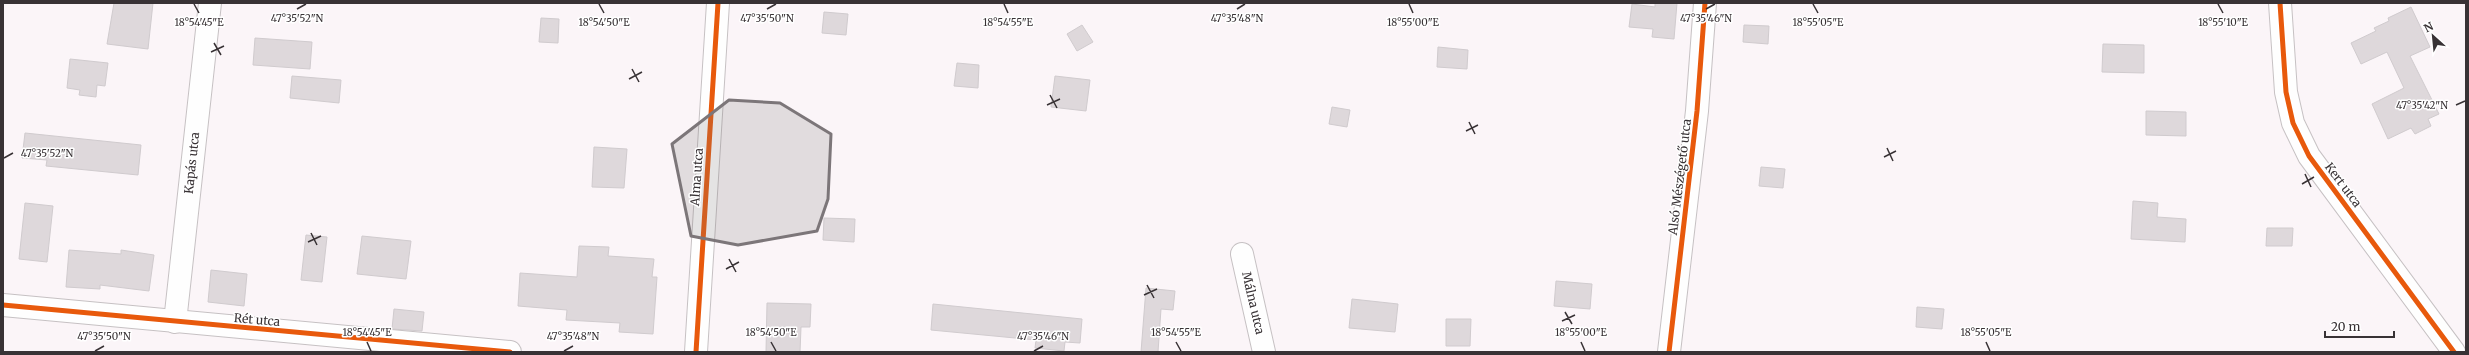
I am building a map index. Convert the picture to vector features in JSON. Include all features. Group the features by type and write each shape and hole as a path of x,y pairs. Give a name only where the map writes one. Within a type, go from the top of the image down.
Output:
{"street":[{"name":"Kapás utca","path":"175,322 210,3"},
{"name":"Alma utca","path":"696,352 718,3"},
{"name":"Alsó Mészégető utca","path":"1669,352 1697,111 1705,3"},
{"name":"Kert utca","path":"2280,3 2286,92 2292,123 2309,156 2454,352"},
{"name":"Málna utca","path":"1242,254 1264,352"},
{"name":"Rét utca","path":"3,305 510,352"}],"highlighted area":[{"path":"729,100 780,103 831,134 828,199 817,231 738,245 691,236 672,144"}],"building":[{"path":"114,3 153,3 148,49 107,44"},
{"path":"1655,3 1677,3 1674,39 1652,37 1653,29 1629,27 1632,4 1655,7"},
{"path":"2411,7 2430,47 2410,56 2439,114 2428,119 2431,126 2415,134 2411,128 2388,139 2372,104 2404,88 2387,52 2361,64 2351,43 2376,31 2374,28 2389,21 2388,18"},
{"path":"824,12 848,14 846,35 822,33"},
{"path":"541,18 559,19 558,43 539,42"},
{"path":"1082,25 1093,42 1077,51 1067,34"},
{"path":"1744,25 1769,26 1768,44 1743,42"},
{"path":"255,38 312,42 310,69 253,65"},
{"path":"2103,44 2144,45 2144,73 2102,72"},
{"path":"1438,47 1468,50 1467,69 1437,67"},
{"path":"70,59 108,63 105,86 97,85 96,97 79,95 80,90 67,88"},
{"path":"957,63 979,65 978,88 954,86"},
{"path":"292,76 341,80 339,103 290,98"},
{"path":"1055,76 1090,80 1086,111 1051,107"},
{"path":"1332,107 1350,110 1347,127 1329,124"},
{"path":"2146,111 2186,112 2186,136 2146,135"},
{"path":"25,133 141,145 138,175 46,166 47,160 22,158"},
{"path":"594,147 627,149 624,188 592,187"},
{"path":"1761,167 1785,169 1783,188 1759,186"},
{"path":"2133,201 2158,203 2157,217 2186,219 2185,242 2131,239"},
{"path":"25,203 53,206 47,262 19,259"},
{"path":"824,218 855,219 854,242 823,240"},
{"path":"2267,228 2293,228 2292,246 2266,246"},
{"path":"306,235 327,237 322,282 301,280"},
{"path":"362,236 411,241 406,279 357,274"},
{"path":"579,246 609,247 608,256 654,259 652,277 657,277 653,334 619,332 620,323 566,320 567,310 518,306 520,273 577,277"},
{"path":"69,250 121,254 121,250 154,255 149,291 100,285 100,289 66,287"},
{"path":"211,270 247,274 244,306 208,302"},
{"path":"1556,281 1592,284 1590,309 1554,306"},
{"path":"1146,288 1175,291 1173,310 1161,309 1158,352 1141,352"},
{"path":"1352,299 1398,304 1395,332 1349,328"},
{"path":"767,303 811,304 810,327 801,327 800,352 766,352"},
{"path":"933,304 1082,319 1080,343 1065,342 1064,351 1035,348 1036,340 931,330"},
{"path":"1917,307 1944,309 1942,329 1916,327"},
{"path":"394,309 424,312 422,331 392,329"},
{"path":"1446,319 1471,319 1470,346 1446,346"}],"cycle path":[{"path":"696,352 718,3"},
{"path":"1669,352 1697,111 1705,3"},
{"path":"2280,3 2286,92 2293,123 2309,156 2454,352"},
{"path":"3,305 510,352"}]}
